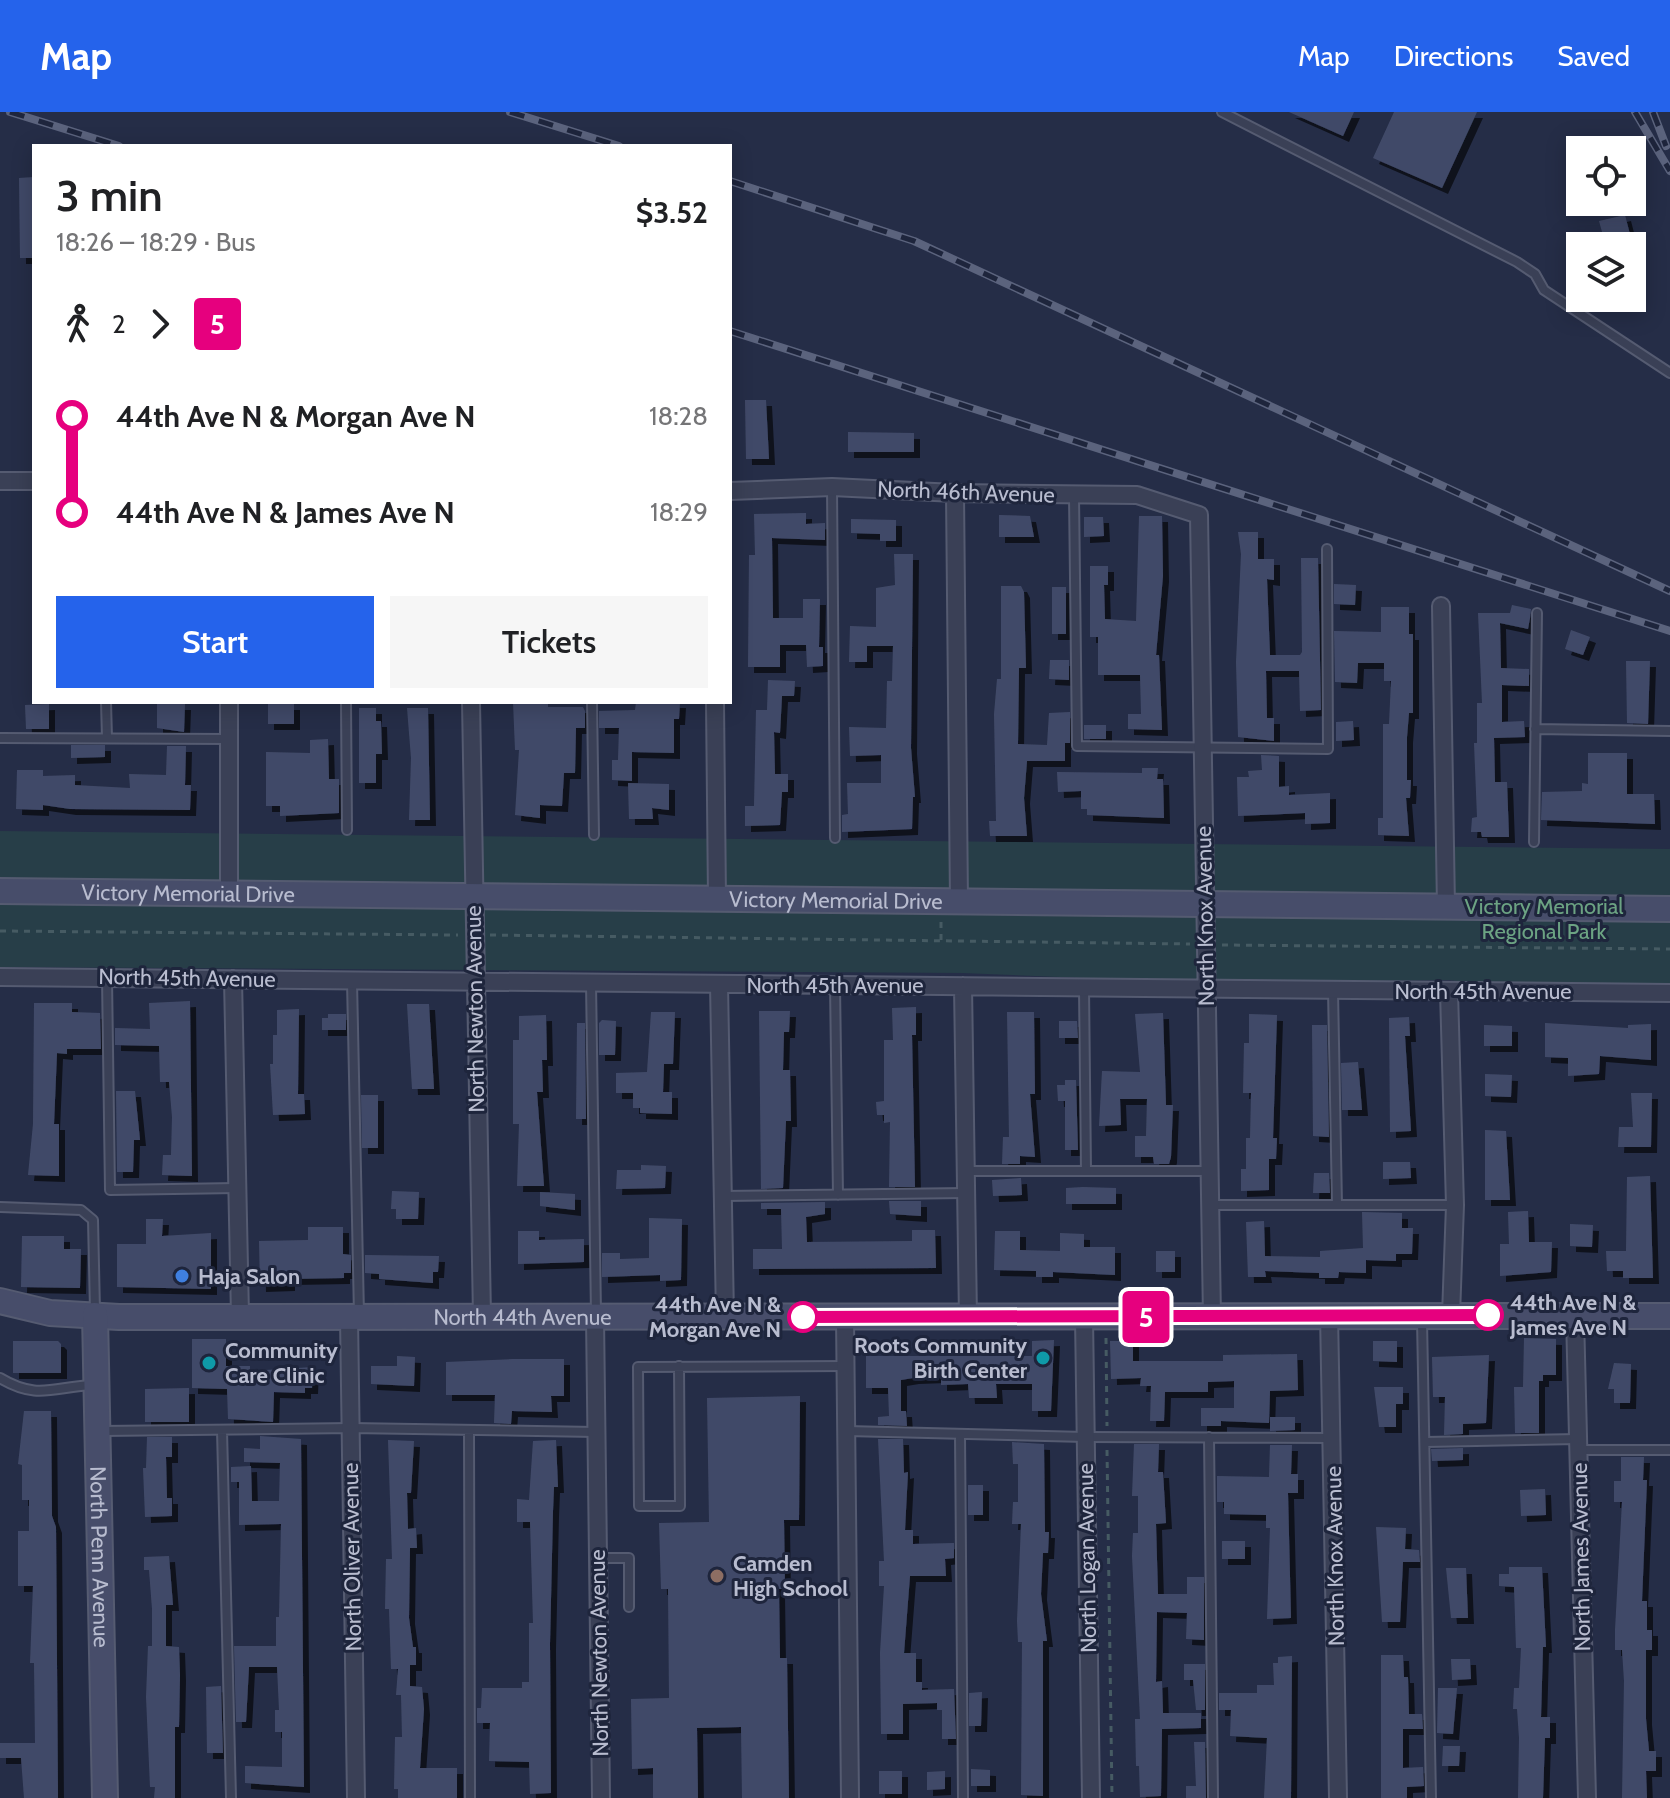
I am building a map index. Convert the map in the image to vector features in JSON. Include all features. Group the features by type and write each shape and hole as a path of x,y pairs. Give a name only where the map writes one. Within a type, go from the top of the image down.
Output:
{"street":[{"path":"0,481 32,481"},
{"name":"North 46th Avenue","path":"732,491 832,487 955,493 1137,495 1199,515"},
{"path":"955,493 959,902"},
{"name":"North Knox Avenue","path":"1199,515 1212,1318"},
{"path":"1441,606 1446,907"},
{"path":"229,704 229,893"},
{"name":"North Newton Avenue","path":"471,704 482,1317"},
{"path":"715,704 717,899"},
{"name":"Victory Memorial Drive","path":"0,891 1670,909"},
{"name":"North 45th Avenue","path":"0,977 1670,993"},
{"path":"233,979 240,1316"},
{"path":"719,984 725,1317"},
{"path":"963,986 968,1318"},
{"path":"1449,991 1455,1205 1451,1315"},
{"path":"0,1301 50,1313"},
{"path":"0,1319 27,1320 50,1313"},
{"name":"North 44th Avenue","path":"50,1313 354,1317 1670,1316"},
{"name":"North Knox Avenue","path":"1329,1314 1338,1798"},
{"name":"North Penn Avenue","path":"95,1315 105,1798"},
{"name":"North James Avenue","path":"1575,1316 1587,1798"},
{"name":"North Oliver Avenue","path":"354,1317 351,1428 356,1798"},
{"name":"North Newton Avenue","path":"595,1317 601,1798"},
{"path":"845,1317 850,1798"},
{"name":"North Logan Avenue","path":"1084,1317 1091,1798"}],"lane":[{"path":"1222,112 1517,262 1535,274 1544,290 1670,373"},
{"path":"832,487 835,838"},
{"path":"1074,495 1077,746 1328,749 1327,549"},
{"path":"1534,842 1537,613"},
{"path":"106,704 107,738"},
{"path":"346,704 347,830"},
{"path":"592,704 594,835"},
{"path":"1535,729 1670,731"},
{"path":"0,738 230,739"},
{"path":"107,978 110,1190 237,1188"},
{"path":"352,980 354,1317"},
{"path":"591,983 595,1317"},
{"path":"834,985 838,1195"},
{"path":"1084,987 1086,1171"},
{"path":"1333,990 1337,1205"},
{"path":"965,1171 1210,1171"},
{"path":"723,1196 966,1193"},
{"path":"1210,1205 1455,1205"},
{"path":"0,1207 81,1210 93,1220 95,1315"},
{"path":"1421,1315 1431,1798"},
{"path":"679,1366 680,1506 639,1506 638,1367 679,1366 845,1366"},
{"path":"0,1378 34,1393 52,1392 65,1386 96,1385"},
{"path":"97,1431 351,1428 597,1432"},
{"path":"222,1430 231,1798"},
{"path":"469,1431 470,1798"},
{"path":"846,1431 1085,1437 1333,1438"},
{"path":"960,1435 963,1798"},
{"path":"1209,1437 1213,1798"},
{"path":"1426,1442 1670,1450"},
{"path":"598,1558 629,1558 629,1607"}],"path":[{"path":"0,931 455,935"},
{"path":"493,935 1186,944"},
{"path":"1223,945 1670,949"},
{"path":"1106,1336 1112,1798"}],"green space":[{"name":"Victory Memorial Regional Park","path":"0,831 1670,849 1670,989 1542,991 1449,980 1206,983 962,973 0,967"}],"building":[{"path":"1289,112 1354,112 1343,136"},
{"path":"1394,112 1477,112 1442,188 1373,158"},
{"path":"32,177 32,258 20,258 19,178"},
{"path":"1625,216 1629,232 1602,232 1599,221"},
{"path":"745,400 766,400 769,459 746,459"},
{"path":"848,432 914,433 914,452 848,452"},
{"path":"806,513 806,524 825,523 825,540 772,538 773,618 803,618 803,599 820,599 819,647 823,647 823,666 807,667 806,645 780,645 780,667 748,667 749,555 755,555 754,514"},
{"path":"999,515 1030,516 1034,537 999,537"},
{"path":"1139,516 1162,516 1163,576 1156,655 1159,655 1162,730 1128,729 1128,714 1141,714 1140,675 1098,675 1098,637 1090,637 1090,566 1108,566 1108,585 1104,585 1105,619 1136,621"},
{"path":"1084,517 1103,517 1104,536 1084,537"},
{"path":"851,519 896,520 896,541 880,541 880,534 851,533"},
{"path":"1238,532 1258,532 1258,559 1274,559 1274,580 1267,579 1270,655 1300,655 1302,652 1301,558 1318,558 1321,710 1300,711 1299,671 1266,671 1267,718 1274,718 1274,741 1238,737 1236,662 1241,554"},
{"path":"894,554 913,554 911,748 915,797 912,829 842,832 842,815 848,814 847,783 881,783 881,755 850,756 849,727 886,728 887,681 892,681 893,646 867,646 867,662 849,662 850,626 876,627 876,588 895,585"},
{"path":"1334,584 1356,585 1355,605 1334,604"},
{"path":"1001,586 1021,586 1024,592 1026,668 1019,668 1018,744 1047,745 1049,713 1070,712 1070,743 1065,743 1065,761 1027,761 1024,798 1027,836 990,836 989,821 996,821 994,714 997,679 1001,679"},
{"path":"1052,587 1066,587 1066,634 1052,634"},
{"path":"1512,605 1531,609 1530,618 1528,629 1500,623 1501,668 1529,669 1529,686 1502,685 1502,722 1524,721 1525,737 1494,738 1495,782 1507,782 1509,837 1482,837 1481,832 1471,832 1472,818 1477,817 1474,743 1477,743 1477,703 1482,703 1478,613 1510,613"},
{"path":"1381,607 1409,607 1409,634 1413,634 1413,713 1409,713 1407,737 1407,780 1411,780 1410,798 1406,798 1409,836 1378,835 1378,818 1383,818 1383,724 1389,724 1391,681 1384,681 1384,663 1358,663 1357,683 1335,682 1334,631 1381,632"},
{"path":"1571,630 1590,637 1583,655 1565,649"},
{"path":"1050,660 1069,660 1069,680 1049,679"},
{"path":"1626,661 1650,661 1648,724 1627,723"},
{"path":"768,680 795,681 794,696 782,696 780,733 774,732 775,774 788,774 788,792 782,792 780,825 745,826 745,806 754,806 756,710 767,710"},
{"path":"49,704 49,729 26,729 25,705"},
{"path":"157,704 185,704 184,732 157,728"},
{"path":"268,704 294,704 294,724 268,724"},
{"path":"513,704 583,707 585,728 576,728 575,773 564,773 562,806 540,805 540,818 515,815 519,750 515,750"},
{"path":"636,704 680,704 679,719 674,719 674,753 632,752 632,781 612,780 612,760 618,760 619,728 599,728 599,711 635,710"},
{"path":"359,708 376,708 376,721 381,721 382,754 376,754 376,783 359,783"},
{"path":"407,708 428,708 430,820 409,820 411,758"},
{"path":"1353,721 1354,740 1336,741 1336,722"},
{"path":"1084,725 1106,725 1106,739 1084,739"},
{"path":"328,739 329,779 339,779 339,813 280,816 280,806 266,806 266,752 310,753 310,740"},
{"path":"71,745 105,745 105,757 71,758"},
{"path":"167,746 186,746 185,785 191,785 190,810 70,809 43,805 43,810 16,809 17,770 43,770 43,776 75,775 75,785 130,788 129,774 166,775"},
{"path":"1588,753 1627,753 1627,794 1654,794 1655,824 1541,820 1542,792 1582,791 1582,783 1588,784"},
{"path":"1261,755 1279,756 1279,787 1289,786 1289,795 1330,793 1330,823 1305,824 1305,813 1238,816 1237,777 1249,777 1248,771 1262,770"},
{"path":"1142,768 1158,768 1157,779 1163,779 1164,818 1087,815 1087,809 1081,809 1081,791 1058,792 1057,772 1142,773"},
{"path":"628,783 669,784 669,810 652,808 653,819 629,819"},
{"path":"190,1001 192,1176 162,1175 163,1155 171,1155 172,1117 169,1082 160,1082 159,1046 115,1045 115,1028 150,1029 149,1003"},
{"path":"34,1003 72,1003 72,1012 100,1013 101,1049 67,1049 67,1054 57,1053 54,1124 59,1124 59,1176 28,1175 33,1124"},
{"path":"407,1004 429,1004 434,1089 412,1089"},
{"path":"916,1007 916,1035 912,1035 915,1187 889,1187 890,1122 884,1123 884,1115 877,1115 876,1102 884,1101 884,1040 893,1040 892,1008"},
{"path":"299,1009 298,1094 304,1094 305,1114 273,1115 270,1064 273,1064 273,1035 277,1035 277,1010"},
{"path":"759,1011 790,1011 789,1032 784,1032 783,1070 790,1070 791,1121 786,1121 783,1188 761,1189"},
{"path":"651,1012 675,1012 673,1064 664,1064 663,1092 672,1092 672,1114 640,1113 640,1108 633,1108 633,1093 616,1093 616,1073 647,1072"},
{"path":"1007,1012 1034,1012 1035,1094 1030,1094 1035,1157 1020,1156 1020,1164 1002,1164 1003,1137 1009,1137"},
{"path":"1163,1013 1166,1105 1173,1105 1171,1157 1169,1164 1154,1164 1153,1157 1135,1157 1135,1136 1146,1136 1147,1099 1120,1099 1121,1125 1099,1126 1102,1071 1140,1072 1135,1014"},
{"path":"328,1014 346,1014 346,1030 322,1030 322,1018 328,1018"},
{"path":"1249,1014 1277,1015 1273,1138 1277,1138 1276,1159 1269,1159 1269,1190 1241,1191 1241,1169 1246,1169 1246,1138 1250,1138 1251,1093 1243,1093 1244,1043 1249,1043"},
{"path":"546,1015 547,1060 542,1060 543,1092 537,1092 544,1186 517,1186 519,1124 513,1124 513,1040 519,1040 519,1016"},
{"path":"1409,1017 1410,1036 1405,1036 1411,1131 1390,1132 1389,1018"},
{"path":"602,1020 616,1021 615,1055 599,1055 599,1023"},
{"path":"1059,1021 1077,1021 1078,1038 1059,1038"},
{"path":"577,1023 585,1023 586,1119 576,1119"},
{"path":"1545,1023 1628,1028 1628,1025 1651,1024 1651,1060 1600,1056 1599,1074 1568,1076 1568,1058 1545,1057"},
{"path":"1312,1025 1327,1025 1329,1137 1313,1136"},
{"path":"1484,1025 1512,1026 1512,1046 1484,1046"},
{"path":"1358,1062 1362,1110 1342,1110 1341,1063"},
{"path":"1485,1074 1512,1075 1511,1097 1485,1096"},
{"path":"1065,1080 1076,1080 1078,1150 1065,1150 1065,1101 1058,1101 1057,1085 1065,1085"},
{"path":"116,1091 135,1091 140,1140 134,1140 133,1172 117,1172"},
{"path":"1631,1093 1652,1093 1651,1147 1618,1147 1619,1127 1633,1127"},
{"path":"361,1095 378,1095 378,1148 362,1148"},
{"path":"1485,1130 1506,1131 1510,1200 1485,1200"},
{"path":"1383,1162 1410,1162 1411,1178 1383,1179"},
{"path":"641,1165 666,1166 665,1188 616,1189 617,1170 641,1170"},
{"path":"1314,1173 1329,1173 1330,1193 1313,1193"},
{"path":"1650,1176 1653,1278 1623,1278 1623,1271 1607,1271 1606,1251 1626,1251 1627,1177"},
{"path":"1021,1178 1022,1195 993,1196 992,1180"},
{"path":"1066,1188 1116,1188 1116,1204 1066,1204"},
{"path":"392,1191 419,1192 418,1219 396,1219 396,1209 391,1209"},
{"path":"540,1192 575,1194 575,1210 540,1206"},
{"path":"889,1201 921,1201 921,1216 890,1214"},
{"path":"825,1202 825,1214 806,1217 807,1242 912,1241 912,1230 935,1230 936,1268 753,1269 753,1249 782,1249 781,1209 761,1209 761,1203"},
{"path":"1528,1211 1529,1242 1552,1242 1551,1272 1500,1276 1500,1244 1509,1244 1508,1212"},
{"path":"1362,1212 1402,1213 1402,1228 1413,1228 1412,1254 1396,1254 1396,1261 1366,1260 1366,1273 1339,1272 1338,1278 1319,1278 1319,1273 1265,1271 1266,1277 1248,1277 1246,1222 1264,1221 1265,1256 1320,1257 1320,1251 1363,1248"},
{"path":"649,1218 682,1219 681,1280 660,1281 660,1275 602,1277 602,1253 620,1253 620,1259 649,1258"},
{"path":"146,1219 163,1219 162,1236 211,1233 211,1289 117,1287 117,1244 146,1244"},
{"path":"1570,1224 1593,1225 1592,1247 1570,1246"},
{"path":"308,1227 343,1227 343,1254 351,1255 351,1273 344,1273 344,1278 289,1279 289,1285 260,1286 259,1241 308,1240"},
{"path":"518,1231 539,1231 539,1240 584,1239 584,1262 518,1264"},
{"path":"995,1231 1020,1231 1020,1250 1060,1251 1060,1233 1084,1234 1084,1247 1115,1247 1115,1275 1053,1272 1053,1277 1036,1277 1036,1271 994,1270"},
{"path":"22,1236 64,1236 64,1249 81,1249 80,1288 21,1287"},
{"path":"1156,1251 1175,1251 1175,1272 1156,1272"},
{"path":"365,1255 439,1256 438,1272 433,1272 433,1283 379,1279 379,1274 365,1273"},
{"path":"1524,1338 1556,1339 1556,1375 1543,1375 1543,1381 1539,1381 1539,1433 1515,1433 1514,1387 1523,1387"},
{"path":"192,1339 226,1339 226,1366 250,1366 250,1371 313,1367 312,1388 305,1388 305,1393 274,1392 273,1422 228,1419 227,1389 192,1388"},
{"path":"1054,1340 1051,1411 1032,1411 1032,1384 996,1384 997,1398 969,1398 968,1384 941,1385 941,1377 913,1378 901,1380 901,1411 906,1411 907,1426 878,1425 878,1417 889,1416 888,1388 866,1388 866,1356 1032,1356 1032,1341"},
{"path":"13,1341 58,1341 61,1344 61,1373 13,1373"},
{"path":"1110,1341 1133,1341 1133,1361 1223,1361 1223,1355 1297,1354 1298,1390 1270,1391 1269,1423 1221,1421 1221,1426 1201,1426 1201,1408 1234,1408 1234,1381 1208,1382 1208,1392 1165,1392 1164,1421 1150,1421 1151,1386 1140,1386 1141,1378 1111,1379"},
{"path":"1373,1341 1397,1341 1397,1362 1373,1361"},
{"path":"1489,1355 1486,1423 1463,1424 1463,1434 1444,1435 1445,1397 1433,1397 1432,1357"},
{"path":"397,1356 415,1357 414,1386 371,1384 371,1366 397,1366"},
{"path":"564,1359 564,1396 551,1396 552,1412 512,1411 511,1424 494,1423 495,1395 446,1395 446,1362"},
{"path":"1614,1363 1631,1364 1630,1403 1614,1403 1614,1389 1608,1389"},
{"path":"1374,1387 1403,1387 1403,1404 1396,1404 1396,1427 1379,1427"},
{"path":"189,1388 189,1422 145,1422 145,1389"},
{"path":"800,1396 799,1520 784,1520 785,1589 779,1589 780,1658 787,1658 789,1798 742,1798 741,1727 697,1728 698,1798 653,1798 653,1768 632,1769 631,1699 669,1698 668,1589 661,1589 659,1523 709,1522 707,1398"},
{"path":"24,1411 51,1411 52,1516 56,1527 58,1798 24,1798 21,1758 0,1758 0,1743 35,1743 34,1663 30,1663 33,1586 18,1586 18,1531 29,1531 29,1500 22,1500 22,1465 18,1464"},
{"path":"1270,1417 1295,1417 1295,1430 1270,1431"},
{"path":"260,1436 301,1439 304,1787 245,1783 245,1766 282,1767 282,1732 275,1732 275,1710 279,1710 277,1667 249,1667 246,1722 236,1722 234,1646 276,1646 276,1617 279,1617 281,1524 239,1525 239,1482 231,1482 231,1467 251,1466 252,1501 279,1501 280,1463 244,1462 244,1448 260,1449"},
{"path":"147,1437 172,1437 172,1457 166,1457 167,1498 172,1498 172,1516 145,1517 143,1468 146,1468"},
{"path":"878,1439 903,1439 904,1473 908,1472 905,1530 913,1530 913,1544 954,1543 954,1558 945,1559 946,1576 910,1576 904,1653 916,1653 916,1682 922,1682 922,1690 954,1689 956,1739 942,1739 942,1710 937,1710 937,1703 903,1704 903,1734 881,1734 880,1653 884,1586 879,1586 879,1561 884,1561"},
{"path":"388,1440 414,1441 411,1493 407,1493 408,1529 416,1528 417,1548 410,1548 409,1618 413,1647 416,1647 416,1665 410,1665 410,1686 422,1687 424,1709 420,1768 457,1768 457,1798 398,1798 398,1789 394,1789 395,1737 402,1737 401,1695 396,1695 398,1669 391,1669 389,1609 385,1609 386,1559 392,1559"},
{"path":"556,1440 558,1487 554,1487 550,1644 551,1793 530,1794 529,1762 489,1761 490,1723 477,1723 477,1708 481,1708 482,1688 522,1688 522,1682 529,1682 529,1623 533,1623 530,1522 517,1522 517,1499 529,1500 533,1441"},
{"path":"1012,1442 1044,1444 1045,1532 1049,1532 1048,1553 1043,1553 1041,1594 1047,1641 1043,1641 1043,1796 1021,1795 1022,1642 1018,1642 1017,1621 1021,1524 1012,1524 1013,1502 1018,1502 1018,1464 1013,1464"},
{"path":"1134,1444 1159,1444 1158,1472 1163,1472 1166,1523 1156,1524 1158,1594 1187,1594 1187,1577 1204,1577 1204,1640 1186,1639 1187,1613 1157,1612 1156,1682 1162,1681 1163,1713 1201,1713 1201,1728 1162,1729 1161,1796 1140,1797 1139,1766 1136,1766 1135,1719 1140,1719 1132,1556 1133,1533 1138,1533 1138,1496 1132,1496"},
{"path":"1270,1445 1292,1445 1291,1474 1298,1474 1298,1493 1288,1493 1291,1618 1267,1619 1270,1528 1266,1528 1266,1515 1224,1514 1224,1502 1217,1502 1217,1476 1269,1477"},
{"path":"1463,1448 1463,1460 1432,1461 1431,1449"},
{"path":"1621,1457 1644,1457 1643,1480 1647,1480 1642,1601 1647,1601 1647,1630 1652,1630 1652,1650 1646,1650 1646,1719 1649,1751 1656,1751 1656,1771 1646,1771 1647,1798 1622,1798 1624,1681 1622,1650 1615,1650 1615,1630 1622,1502 1614,1502 1614,1481 1621,1481"},
{"path":"968,1485 983,1485 983,1515 968,1515"},
{"path":"1545,1489 1546,1515 1521,1516 1520,1490"},
{"path":"1376,1527 1406,1528 1405,1549 1419,1550 1420,1562 1403,1562 1400,1622 1382,1622"},
{"path":"1222,1541 1245,1541 1245,1559 1222,1559"},
{"path":"169,1556 173,1605 166,1605 166,1646 179,1647 180,1675 179,1727 175,1727 175,1798 154,1798 155,1787 150,1787 146,1697 148,1646 152,1646 152,1609 149,1570 144,1570 144,1557"},
{"path":"1509,1567 1542,1567 1546,1647 1543,1647 1541,1717 1550,1717 1550,1738 1545,1738 1543,1798 1518,1798 1519,1738 1517,1709 1513,1709 1514,1688 1519,1688 1521,1648 1516,1648 1514,1587 1499,1586 1499,1574 1509,1574"},
{"path":"1446,1568 1466,1568 1468,1618 1451,1618"},
{"path":"1381,1655 1403,1655 1404,1677 1408,1677 1409,1714 1422,1714 1423,1729 1403,1729 1403,1768 1423,1767 1424,1786 1407,1787 1407,1798 1381,1798"},
{"path":"1292,1656 1291,1798 1264,1798 1267,1738 1230,1736 1231,1710 1219,1710 1219,1693 1257,1693 1257,1685 1274,1685 1273,1663 1278,1663 1278,1657"},
{"path":"1451,1659 1470,1659 1471,1679 1452,1680"},
{"path":"1184,1664 1205,1664 1205,1710 1196,1710 1193,1680 1184,1680"},
{"path":"221,1686 223,1753 207,1753 206,1687"},
{"path":"1438,1688 1457,1688 1453,1734 1437,1733"},
{"path":"982,1692 981,1726 969,1726 969,1693"},
{"path":"1194,1742 1205,1742 1206,1798 1186,1798 1186,1786 1196,1786"},
{"path":"1443,1746 1460,1746 1459,1766 1442,1766"},
{"path":"971,1769 990,1770 990,1786 971,1786"},
{"path":"879,1771 902,1771 902,1794 879,1794"},
{"path":"945,1771 945,1789 927,1790 927,1772"}],"railway":[{"path":"10,112 113,144"},
{"path":"510,112 613,144"},
{"path":"1635,112 1670,171"},
{"path":"1653,112 1666,146"},
{"path":"732,182 914,241 1670,591"},
{"path":"732,332 1670,631"}],"bus line":[{"name":"5","path":"803,1317 1488,1315"}],"place":[{"name":"Haja Salon","path":"182,1276"},
{"name":"44th Ave N & James Ave N","path":"1488,1315"},
{"name":"44th Ave N & Morgan Ave N","path":"803,1317"},
{"name":"Roots Community Birth Center","path":"1043,1358"},
{"name":"Community Care Clinic","path":"209,1363"},
{"name":"Camden High School","path":"717,1576"}]}
